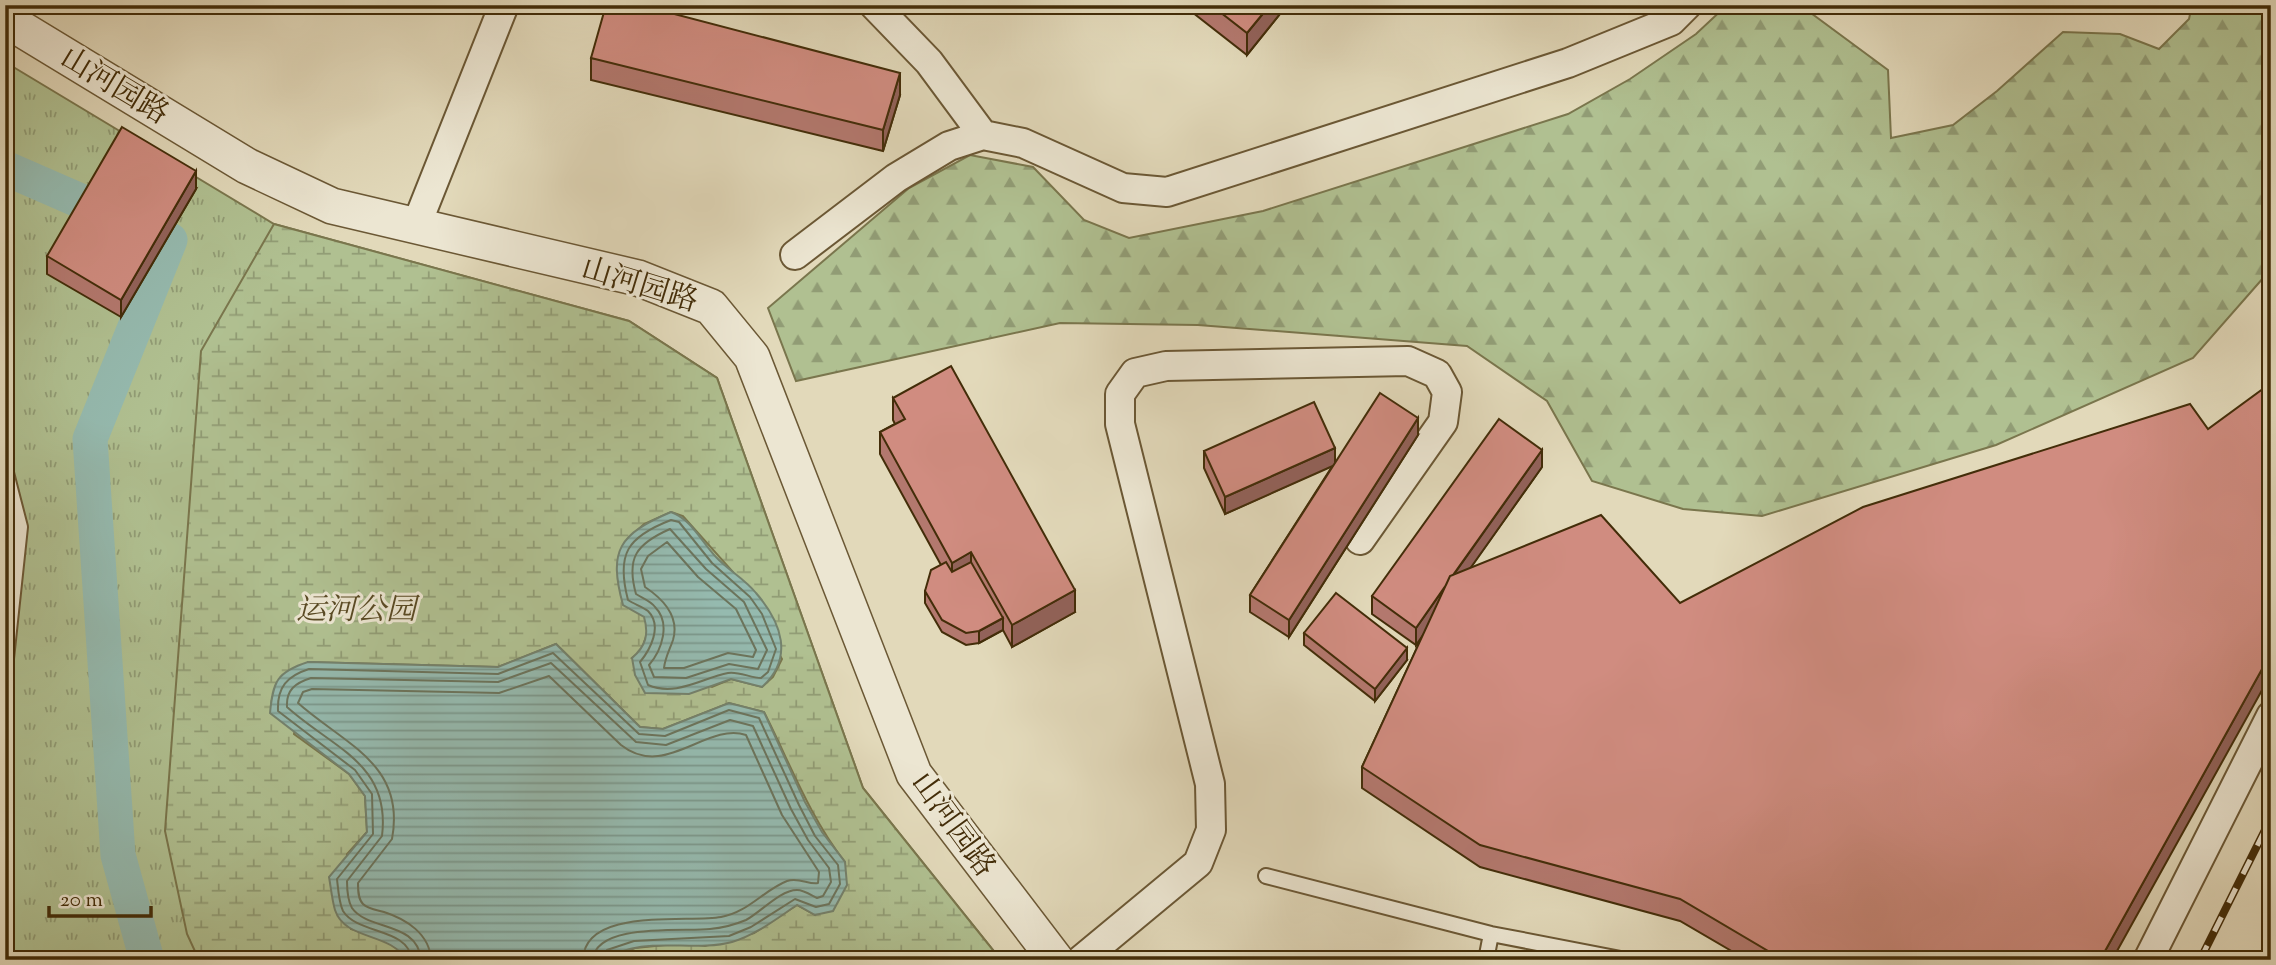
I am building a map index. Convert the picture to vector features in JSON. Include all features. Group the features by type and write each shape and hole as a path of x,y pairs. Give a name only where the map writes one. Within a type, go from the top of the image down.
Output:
{"street":[{"path":"416,226 504,5"},
{"path":"874,5 929,62 983,135"},
{"path":"795,255 896,178 948,146 983,135 1023,143 1123,188 1167,192 1568,63 1671,21 1687,5"},
{"name":"山河园路","path":"5,19 247,166 332,206 638,278 711,307 752,357 914,774 1056,960"},
{"path":"1081,960 1198,863 1211,830 1210,784 1120,424 1120,394 1135,373 1166,366 1408,361 1437,374 1447,392 1443,422 1360,540"},
{"path":"2148,960 2271,716"}],"lane":[{"path":"5,470 20,527 5,668"},
{"path":"1265,876 1491,934 1626,960"},
{"path":"1486,960 1491,934"},
{"path":"5,951 7,960"}],"green space":[{"path":"1727,5 1800,5 1888,70 1891,138 1953,125 1997,91 2063,32 2120,34 2159,49 2189,19 2192,5 2271,5 2271,269 2193,358 1996,445 1762,516 1683,509 1592,481 1547,401 1467,346 1198,325 1060,323 796,381 768,308 909,188 970,155 1033,167 1084,220 1129,238 1263,211 1568,114 1630,79 1696,34"},
{"name":"运河公园","path":"5,62 274,224 629,321 717,378 863,788 1001,960 5,960"},
{"path":"274,224 629,321 717,378 863,788 1001,960 605,960 635,948 685,943 705,946 754,933 797,905 815,915 845,862 810,808 764,712 729,703 663,729 640,727 556,644 498,667 308,662 294,734 349,774 365,796 367,832 347,854 351,929 389,943 402,953 406,960 199,960 187,934 165,831 201,351","holes":["671,512 683,516 733,572 782,659 773,677 762,687 731,679 712,687 632,658 641,651 648,631 627,540 644,524"]}],"water":[{"path":"671,512 690,525 716,557 752,588 772,616 781,640 781,652 772,676 762,687 731,679 689,694 645,693 635,675 632,658 643,644 645,623 644,617 623,605 617,570 618,557 622,546 639,528"},
{"path":"556,644 640,727 663,729 729,703 764,712 805,802 822,832 845,862 847,885 833,911 815,915 797,905 758,931 732,942 635,948 619,952 605,960 406,960 390,945 348,927 340,920 335,910 329,877 367,832 365,796 349,774 270,713 278,679 289,670 308,662 498,667"}],"building":[{"path":"606,5 640,5 900,73 883,130 591,58"},
{"path":"1211,5 1270,5 1247,33"},
{"path":"122,127 196,171 121,300 47,256"},
{"path":"951,366 1075,590 1012,625 971,552 952,563 880,432 905,419 893,398"},
{"path":"2271,383 2271,653 2100,960 1797,960 1775,955 1680,899 1480,845 1362,767 1450,576 1601,515 1680,603 1863,507 2190,404 2208,429"},
{"path":"1380,393 1418,418 1289,620 1250,595"},
{"path":"1314,402 1335,448 1225,497 1204,451"},
{"path":"1499,419 1542,450 1450,576 1416,628 1372,596"},
{"path":"946,562 952,572 971,562 1003,618 979,631 966,633 942,620 925,591 931,570"},
{"path":"1336,593 1407,648 1375,689 1304,633"}],"waterway":[{"path":"5,168 170,240 90,439 118,855 147,960"}],"railway":[{"path":"2200,960 2271,818"}]}
